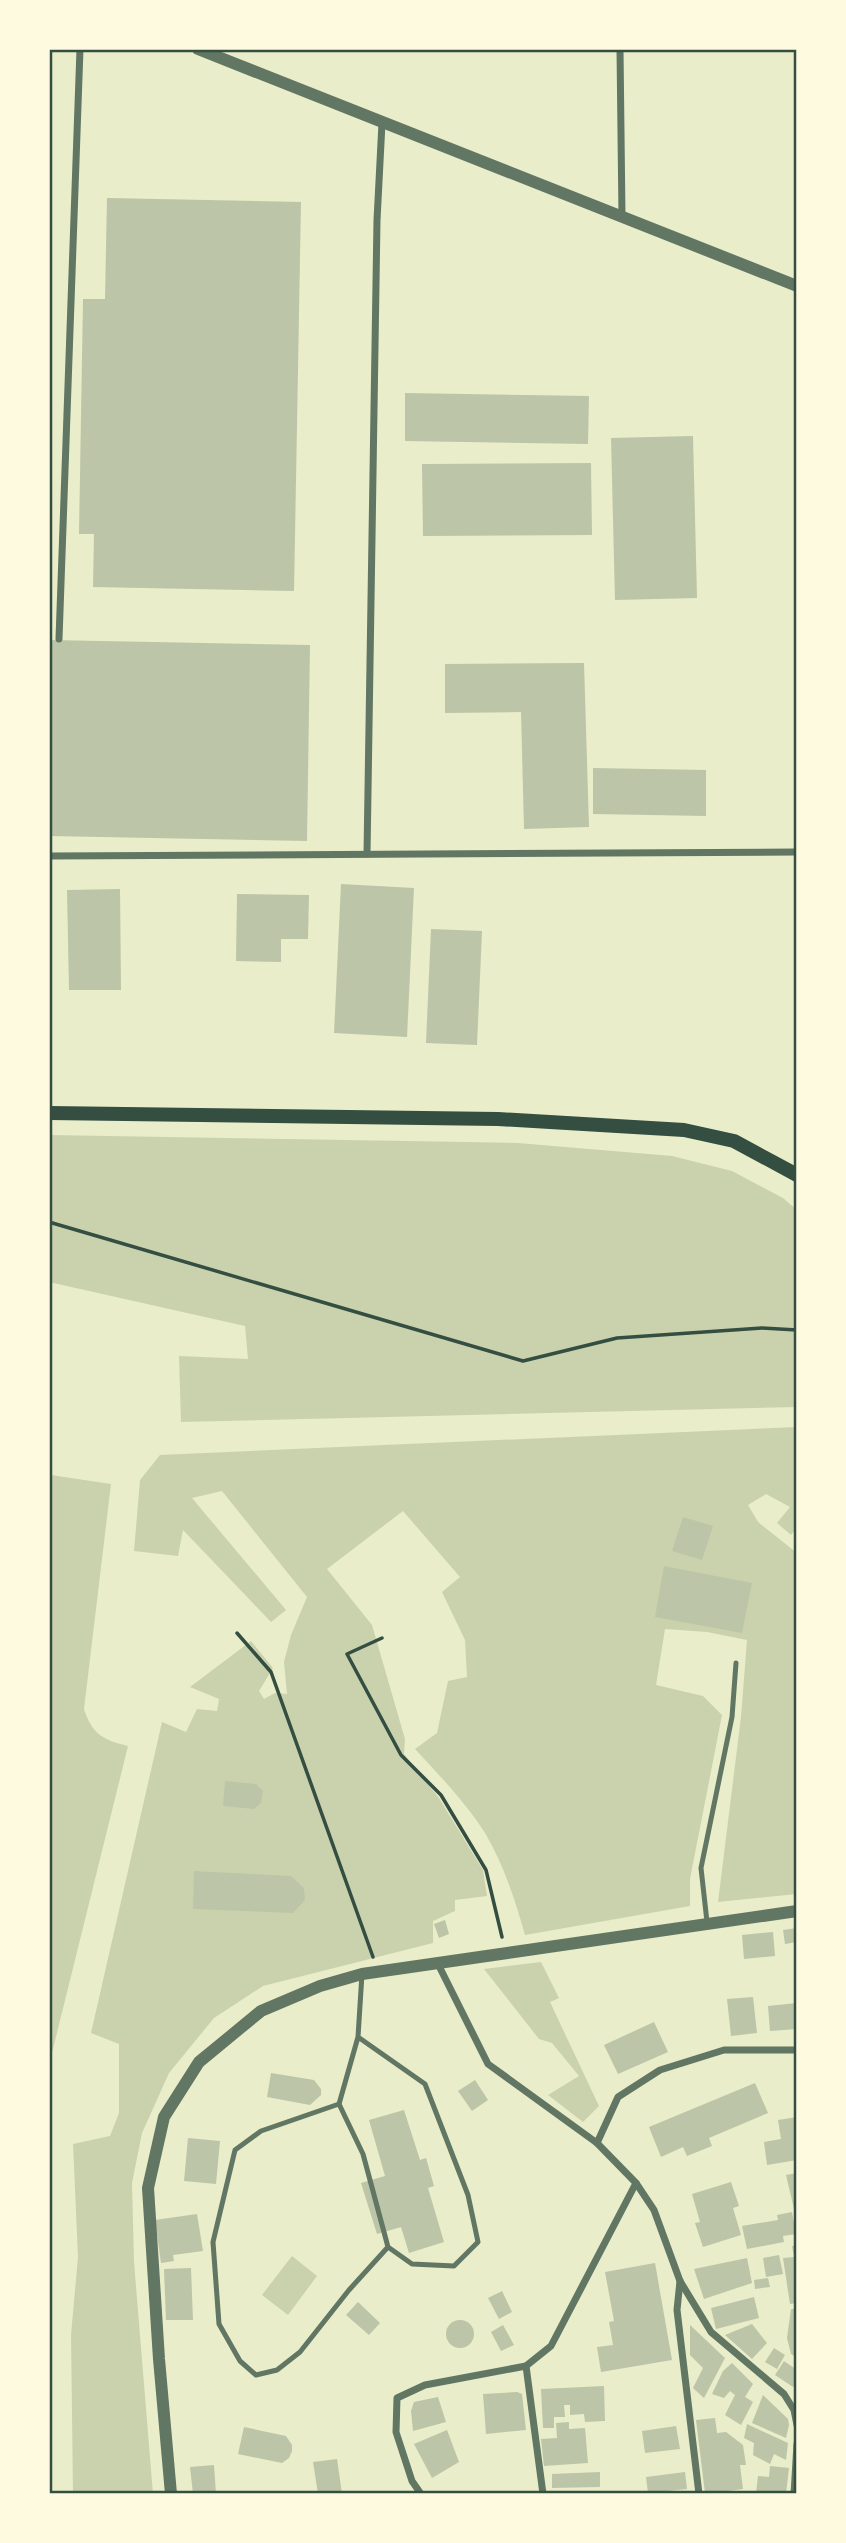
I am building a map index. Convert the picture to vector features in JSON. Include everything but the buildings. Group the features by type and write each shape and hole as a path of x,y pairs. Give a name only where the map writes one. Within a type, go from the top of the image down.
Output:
{"main road":[{"path":"49,1113 498,1119 684,1130 734,1141 797,1175"}],"street":[{"path":"59,639 80,49"},
{"path":"198,49 797,286"},
{"path":"620,49 622,217"},
{"path":"368,854 377,220 382,123"},
{"path":"49,856 797,852"},
{"path":"171,2494 148,2188 164,2117 198,2062 261,2011 320,1986 362,1975 797,1911"},
{"path":"437,1962 488,2064 597,2143 636,2183 654,2210 680,2281 711,2332 784,2395 794,2410 797,2425"},
{"path":"597,2143 618,2096 660,2070 724,2050 797,2050"},
{"path":"421,2494 412,2481 396,2432 397,2398 425,2385 526,2366 551,2346 636,2183"},
{"path":"680,2281 677,2310 699,2494"},
{"path":"526,2366 543,2494"},
{"path":"794,2494 797,2444"}],"lane":[{"path":"708,1924 701,1868 732,1717 737,1663"},
{"path":"358,2037 425,2084 468,2195 478,2242 454,2266 412,2264 388,2246 363,2154 339,2104 358,2037 362,1975"},
{"path":"339,2104 261,2131 235,2150 213,2242 219,2325 240,2361 256,2375 276,2370 300,2352 348,2290 388,2246"}],"path":[{"path":"49,1222 523,1361 617,1338 762,1328 797,1330"},
{"path":"237,1633 271,1672 378,1972"},
{"path":"382,1638 347,1654 401,1755 441,1795 486,1870 505,1952"}],"green space":[{"path":"49,1135 518,1143 672,1156 732,1171 783,1198 797,1210 797,1407 181,1422 179,1356 248,1359 245,1326 49,1282"},
{"path":"797,1427 797,1528 791,1535 777,1523 790,1507 766,1494 748,1505 758,1522 797,1553 797,1894 718,1902 741,1717 747,1640 707,1632 665,1629 656,1685 703,1696 722,1715 690,1879 690,1906 525,1935 503,1870 485,1833 461,1800 415,1749 437,1733 448,1681 467,1677 465,1640 442,1592 460,1577 403,1511 327,1569 372,1625 405,1739 404,1754 439,1798 483,1870 487,1896 455,1900 455,1911 433,1921 433,1943 263,1986 214,2018 169,2073 142,2133 132,2183 134,2262 153,2494 73,2494 71,2335 78,2257 73,2144 110,2136 119,2113 119,2044 91,2033 162,1722 186,1732 197,1709 217,1711 219,1699 190,1687 251,1641 273,1668 259,1691 264,1699 275,1693 287,1694 284,1662 291,1635 307,1597 222,1491 192,1498 286,1610 271,1622 183,1530 178,1556 134,1551 140,1480 160,1455"},
{"path":"51,1475 111,1484 84,1709 100,1735 128,1746 49,2065 49,1500"},
{"path":"541,1962 559,1998 550,2002 599,2106 583,2122 548,2095 579,2076 552,2043 539,2039 484,1969"},
{"path":"292,2256 317,2276 288,2315 262,2295"}]}
